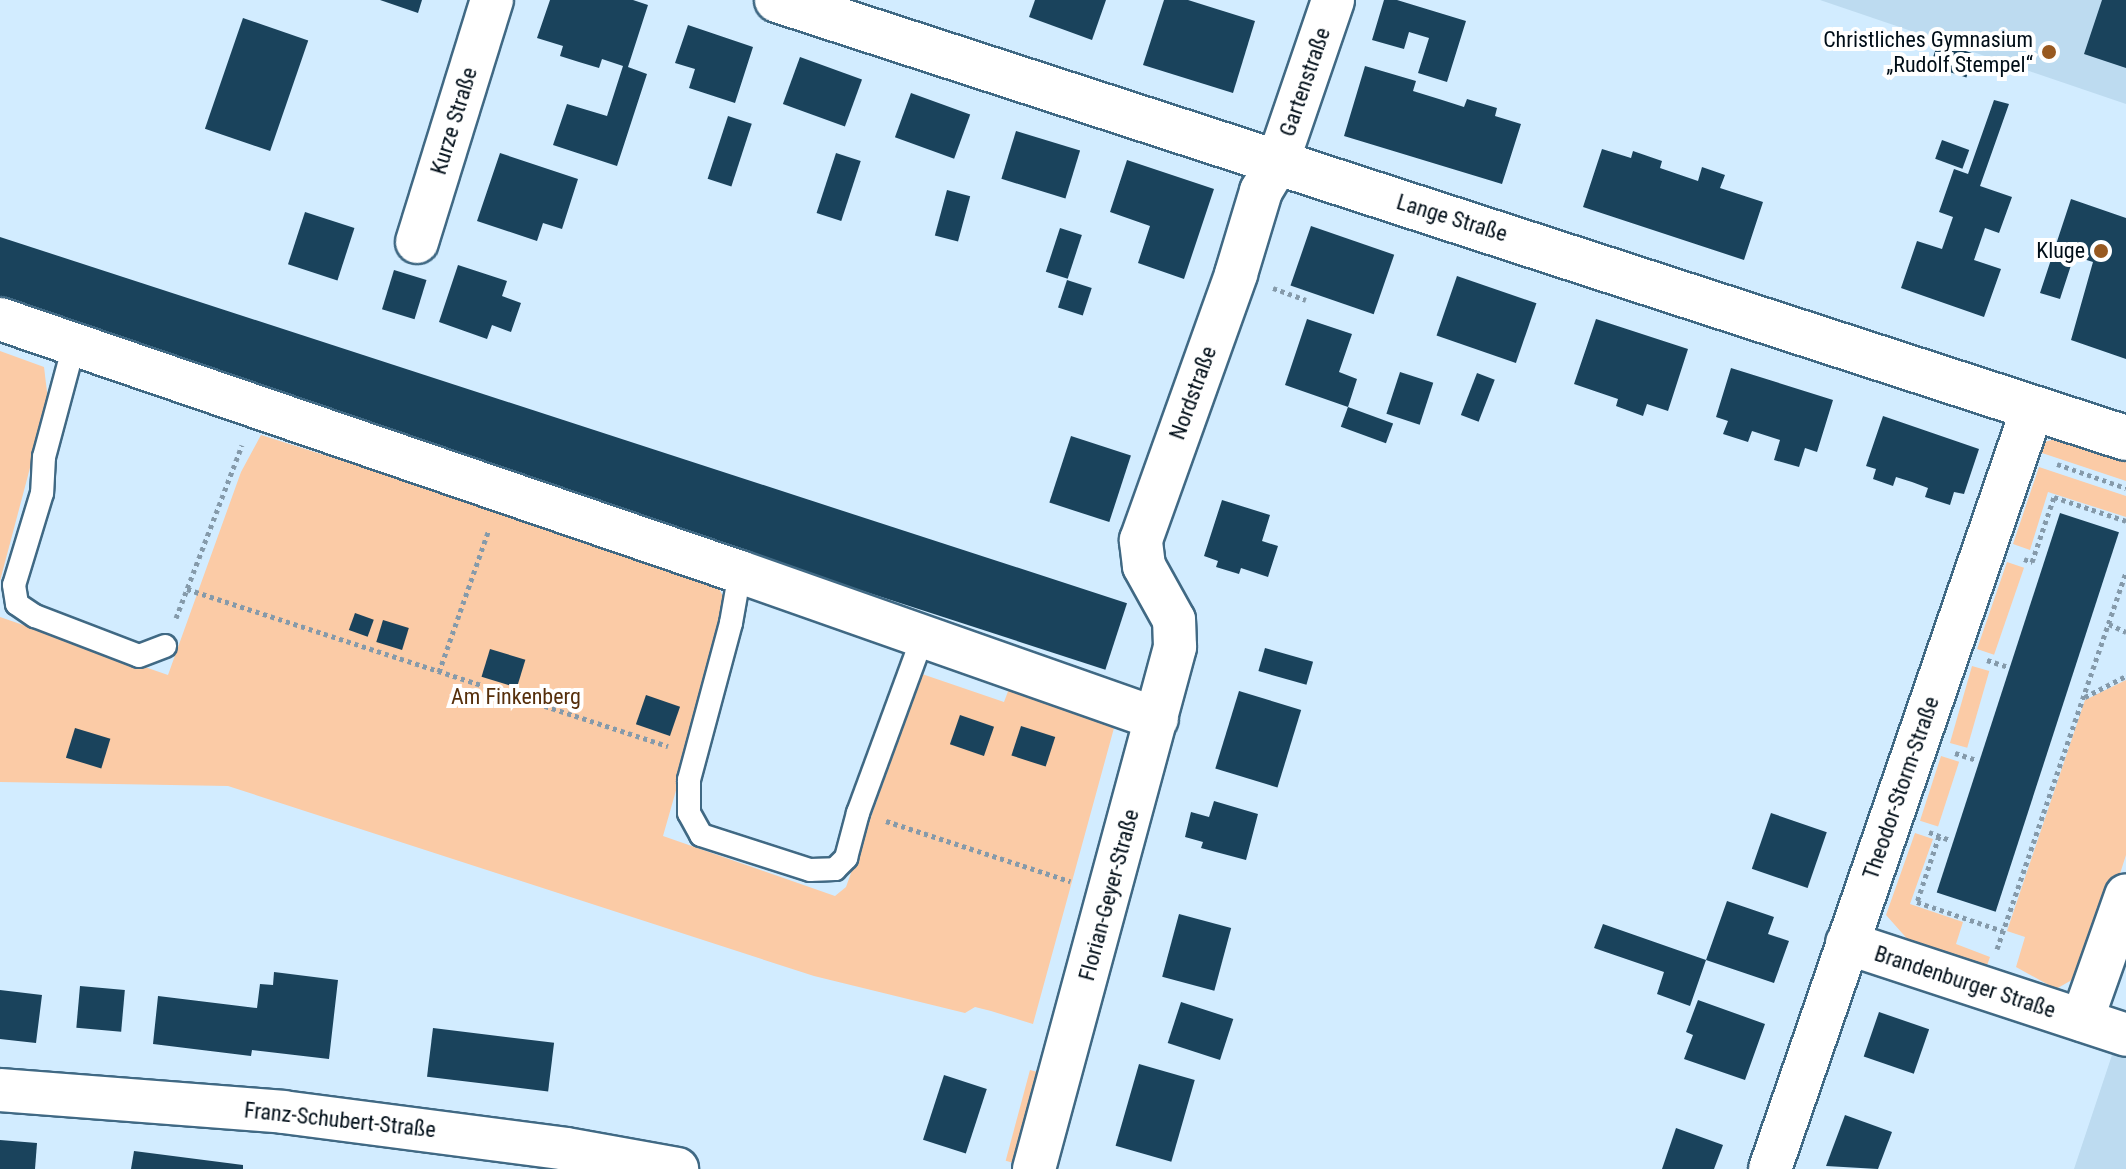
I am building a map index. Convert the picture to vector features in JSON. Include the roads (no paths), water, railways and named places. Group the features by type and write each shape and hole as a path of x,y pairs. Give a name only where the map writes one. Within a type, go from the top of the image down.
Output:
{"street":[{"name":"Kurze Straße","path":"417,242 492,0"},
{"name":"Lange Straße","path":"777,0 850,12 1277,164 1608,267 2126,438"},
{"name":"Gartenstraße","path":"1277,164 1333,0"},
{"name":"Nordstraße","path":"1174,620 1144,566 1141,540 1236,274 1261,191 1277,164"},
{"path":"0,319 503,490 1157,719"},
{"name":"Theodor-Storm-Straße","path":"1770,1169 2033,407"},
{"name":"Florian-Geyer-Straße","path":"1034,1169 1157,719 1175,647 1174,620"},
{"name":"Brandenburger Straße","path":"2082,1020 2126,896"},
{"name":"Brandenburger Straße","path":"1847,943 2126,1035"},
{"name":"Franz-Schubert-Straße","path":"0,1090 283,1112 551,1147 677,1169"}],"lane":[{"path":"74,345 44,457 42,493 14,585 17,604 35,616 139,656 165,646"},
{"path":"740,572 731,623 689,780 689,813 701,835 810,870 835,869 846,858 858,813 923,636"}],"place":[{"name":"Christliches Gymnasium „Rudolf Stempel“","path":"2049,52"},
{"name":"Kluge","path":"2101,251"}],"park label":[{"name":"Am Finkenberg","path":"516,697"}]}
